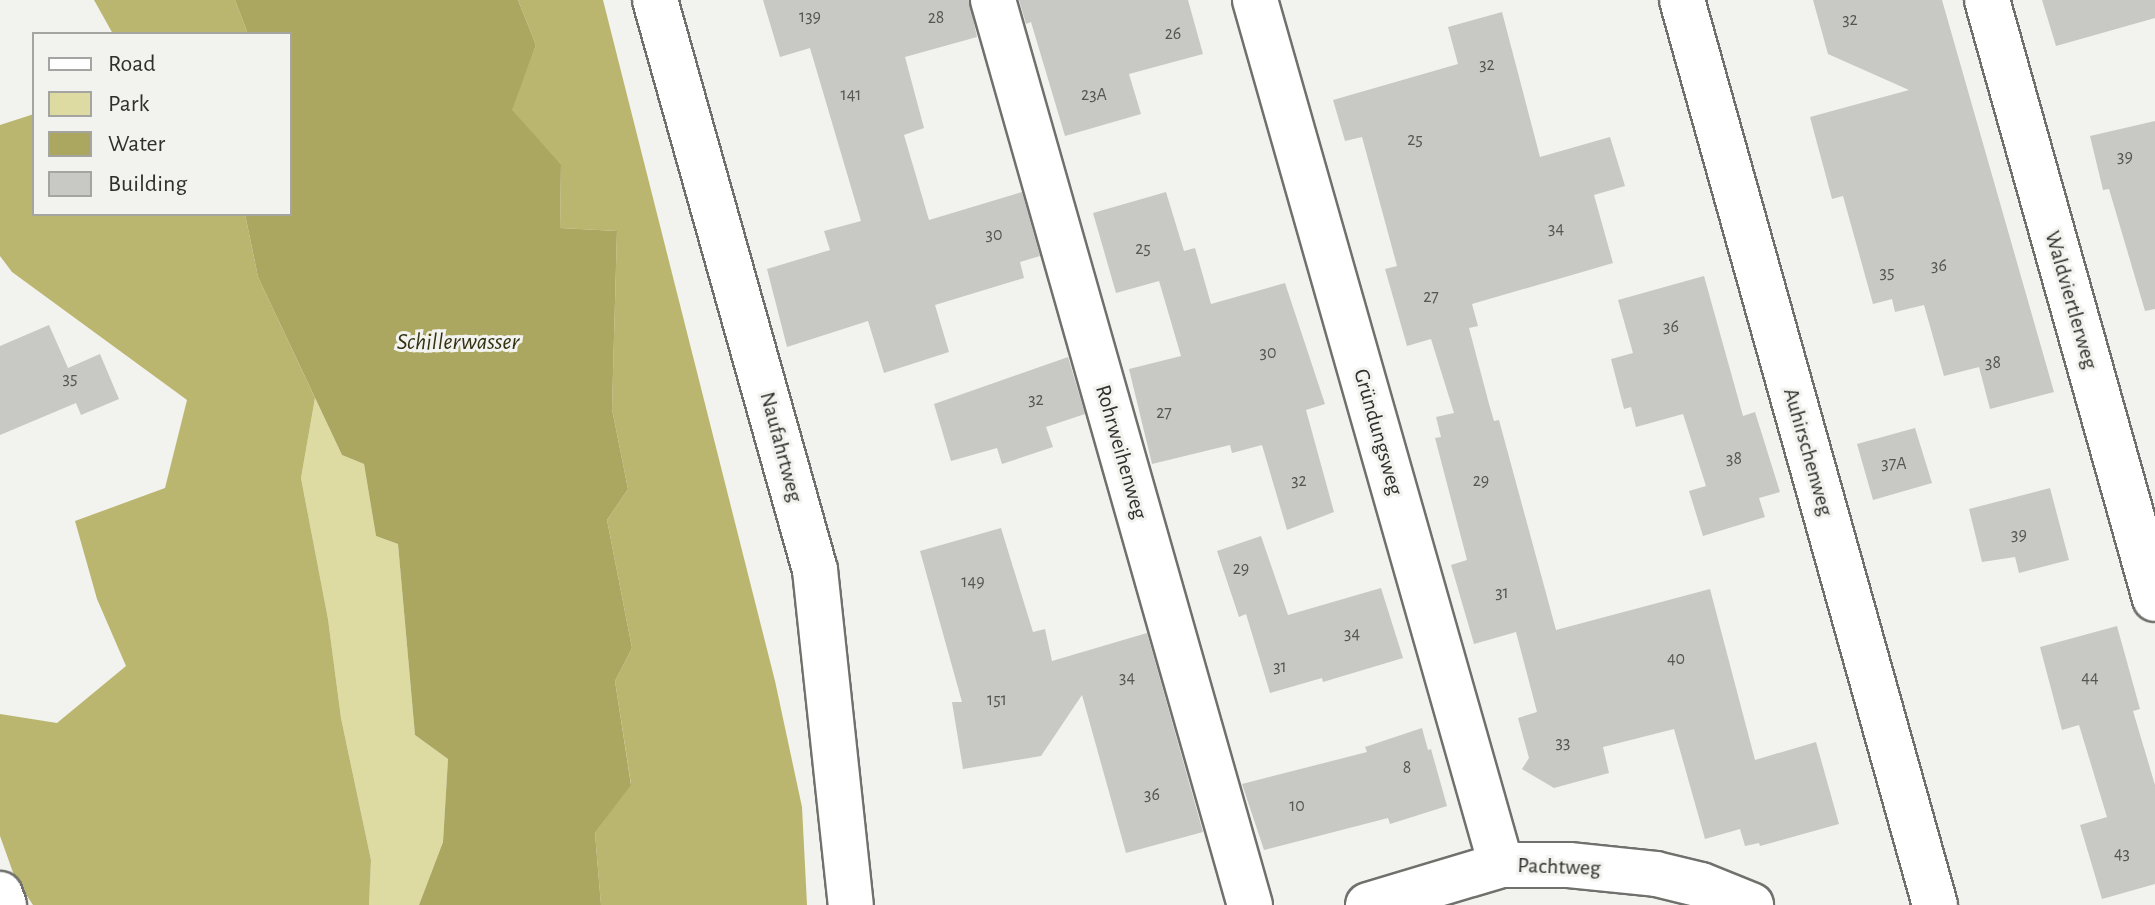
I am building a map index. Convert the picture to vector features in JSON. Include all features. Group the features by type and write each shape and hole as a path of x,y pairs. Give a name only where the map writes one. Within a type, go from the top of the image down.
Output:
{"street":[{"name":"Naufahrtweg","path":"655,0 815,570 851,905"},
{"name":"Rohrweihenweg","path":"993,0 1250,905"},
{"name":"Gründungsweg","path":"1255,0 1501,865"},
{"name":"Auhirschenweg","path":"1682,0 1935,905"},
{"name":"Waldviertlerweg","path":"1987,0 2155,599"},
{"name":"Pachtweg","path":"1368,905 1501,865 1569,865 1656,874 1701,885 1751,905"},
{"path":"0,894 4,905"}],"green space":[{"path":"315,398 342,455 364,464 376,536 398,544 415,735 448,759 443,842 419,905 369,905 371,860 341,718 328,619 301,478"}],"shaded area":[{"path":"94,0 235,0 247,32 112,32"},
{"path":"518,0 603,0 775,681 802,807 807,905 601,905 595,833 631,784 615,681 632,648 607,520 628,489 612,409 617,231 560,228 561,164 511,110 536,45"},
{"path":"32,115 32,216 245,216 258,277 315,398 301,478 328,619 341,718 371,860 369,905 33,905 15,878 0,836 0,714 57,723 126,666 97,599 75,521 165,488 187,400 12,272 0,256 0,125"}],"water":[{"name":"Schillerwasser","path":"235,0 518,0 536,45 512,110 561,164 560,228 617,231 612,409 628,489 607,520 632,648 615,681 631,785 595,833 601,905 419,905 443,842 448,759 415,735 398,544 376,536 364,464 342,455 258,277 245,216 292,216 292,32 247,32"}],"building":[{"path":"763,0 969,0 977,37 905,57 924,128 904,135 929,220 1022,192 1040,256 1020,262 1024,278 935,305 949,352 884,373 868,321 787,347 767,269 830,250 824,231 861,221 810,48 780,57"},
{"path":"1019,0 1188,0 1203,54 1129,74 1141,114 1065,136 1031,22 1026,24"},
{"path":"1813,0 1942,0 2054,392 1990,409 1979,367 1944,376 1924,305 1895,312 1892,299 1873,304 1843,196 1832,199 1810,117 1909,90 1828,54"},
{"path":"2042,0 2155,0 2155,18 2056,46"},
{"path":"1502,12 1540,157 1610,137 1625,186 1594,195 1613,263 1472,304 1478,326 1469,328 1494,421 1499,420 1556,630 1710,589 1755,760 1816,742 1839,824 1760,846 1759,843 1745,846 1740,829 1705,839 1674,729 1603,747 1609,773 1554,788 1522,769 1529,758 1518,718 1537,712 1516,632 1474,644 1451,565 1467,560 1435,438 1441,437 1436,417 1454,413 1431,339 1407,346 1385,269 1397,266 1362,137 1345,141 1333,100 1458,64 1448,27"},
{"path":"2155,121 2155,309 2145,311 2109,189 2103,190 2090,136"},
{"path":"1166,192 1184,251 1195,248 1211,304 1285,283 1325,404 1306,410 1334,512 1287,530 1262,445 1232,453 1230,445 1152,464 1129,369 1181,356 1159,281 1116,293 1093,213"},
{"path":"1704,276 1743,416 1755,412 1780,492 1759,498 1765,517 1703,536 1689,491 1706,486 1683,414 1636,427 1631,407 1624,409 1611,359 1633,353 1618,300"},
{"path":"49,325 68,368 100,354 119,399 81,415 76,403 0,435 0,346"},
{"path":"1068,357 1085,414 1046,427 1053,447 1002,464 997,448 951,461 934,404"},
{"path":"1915,428 1932,483 1873,500 1857,444"},
{"path":"2050,488 2069,560 2019,573 2015,557 1982,562 1969,509"},
{"path":"1001,528 1033,632 1045,629 1052,661 1147,633 1203,832 1126,853 1082,695 1041,756 963,769 952,702 962,702 920,551"},
{"path":"1261,536 1288,615 1381,588 1403,658 1323,682 1322,678 1270,693 1246,614 1239,617 1217,551"},
{"path":"2117,626 2140,709 2133,711 2155,785 2155,884 2102,899 2080,825 2107,817 2079,725 2062,730 2040,647"},
{"path":"1422,728 1447,806 1390,824 1388,818 1264,850 1242,784 1367,752 1365,747"}]}
